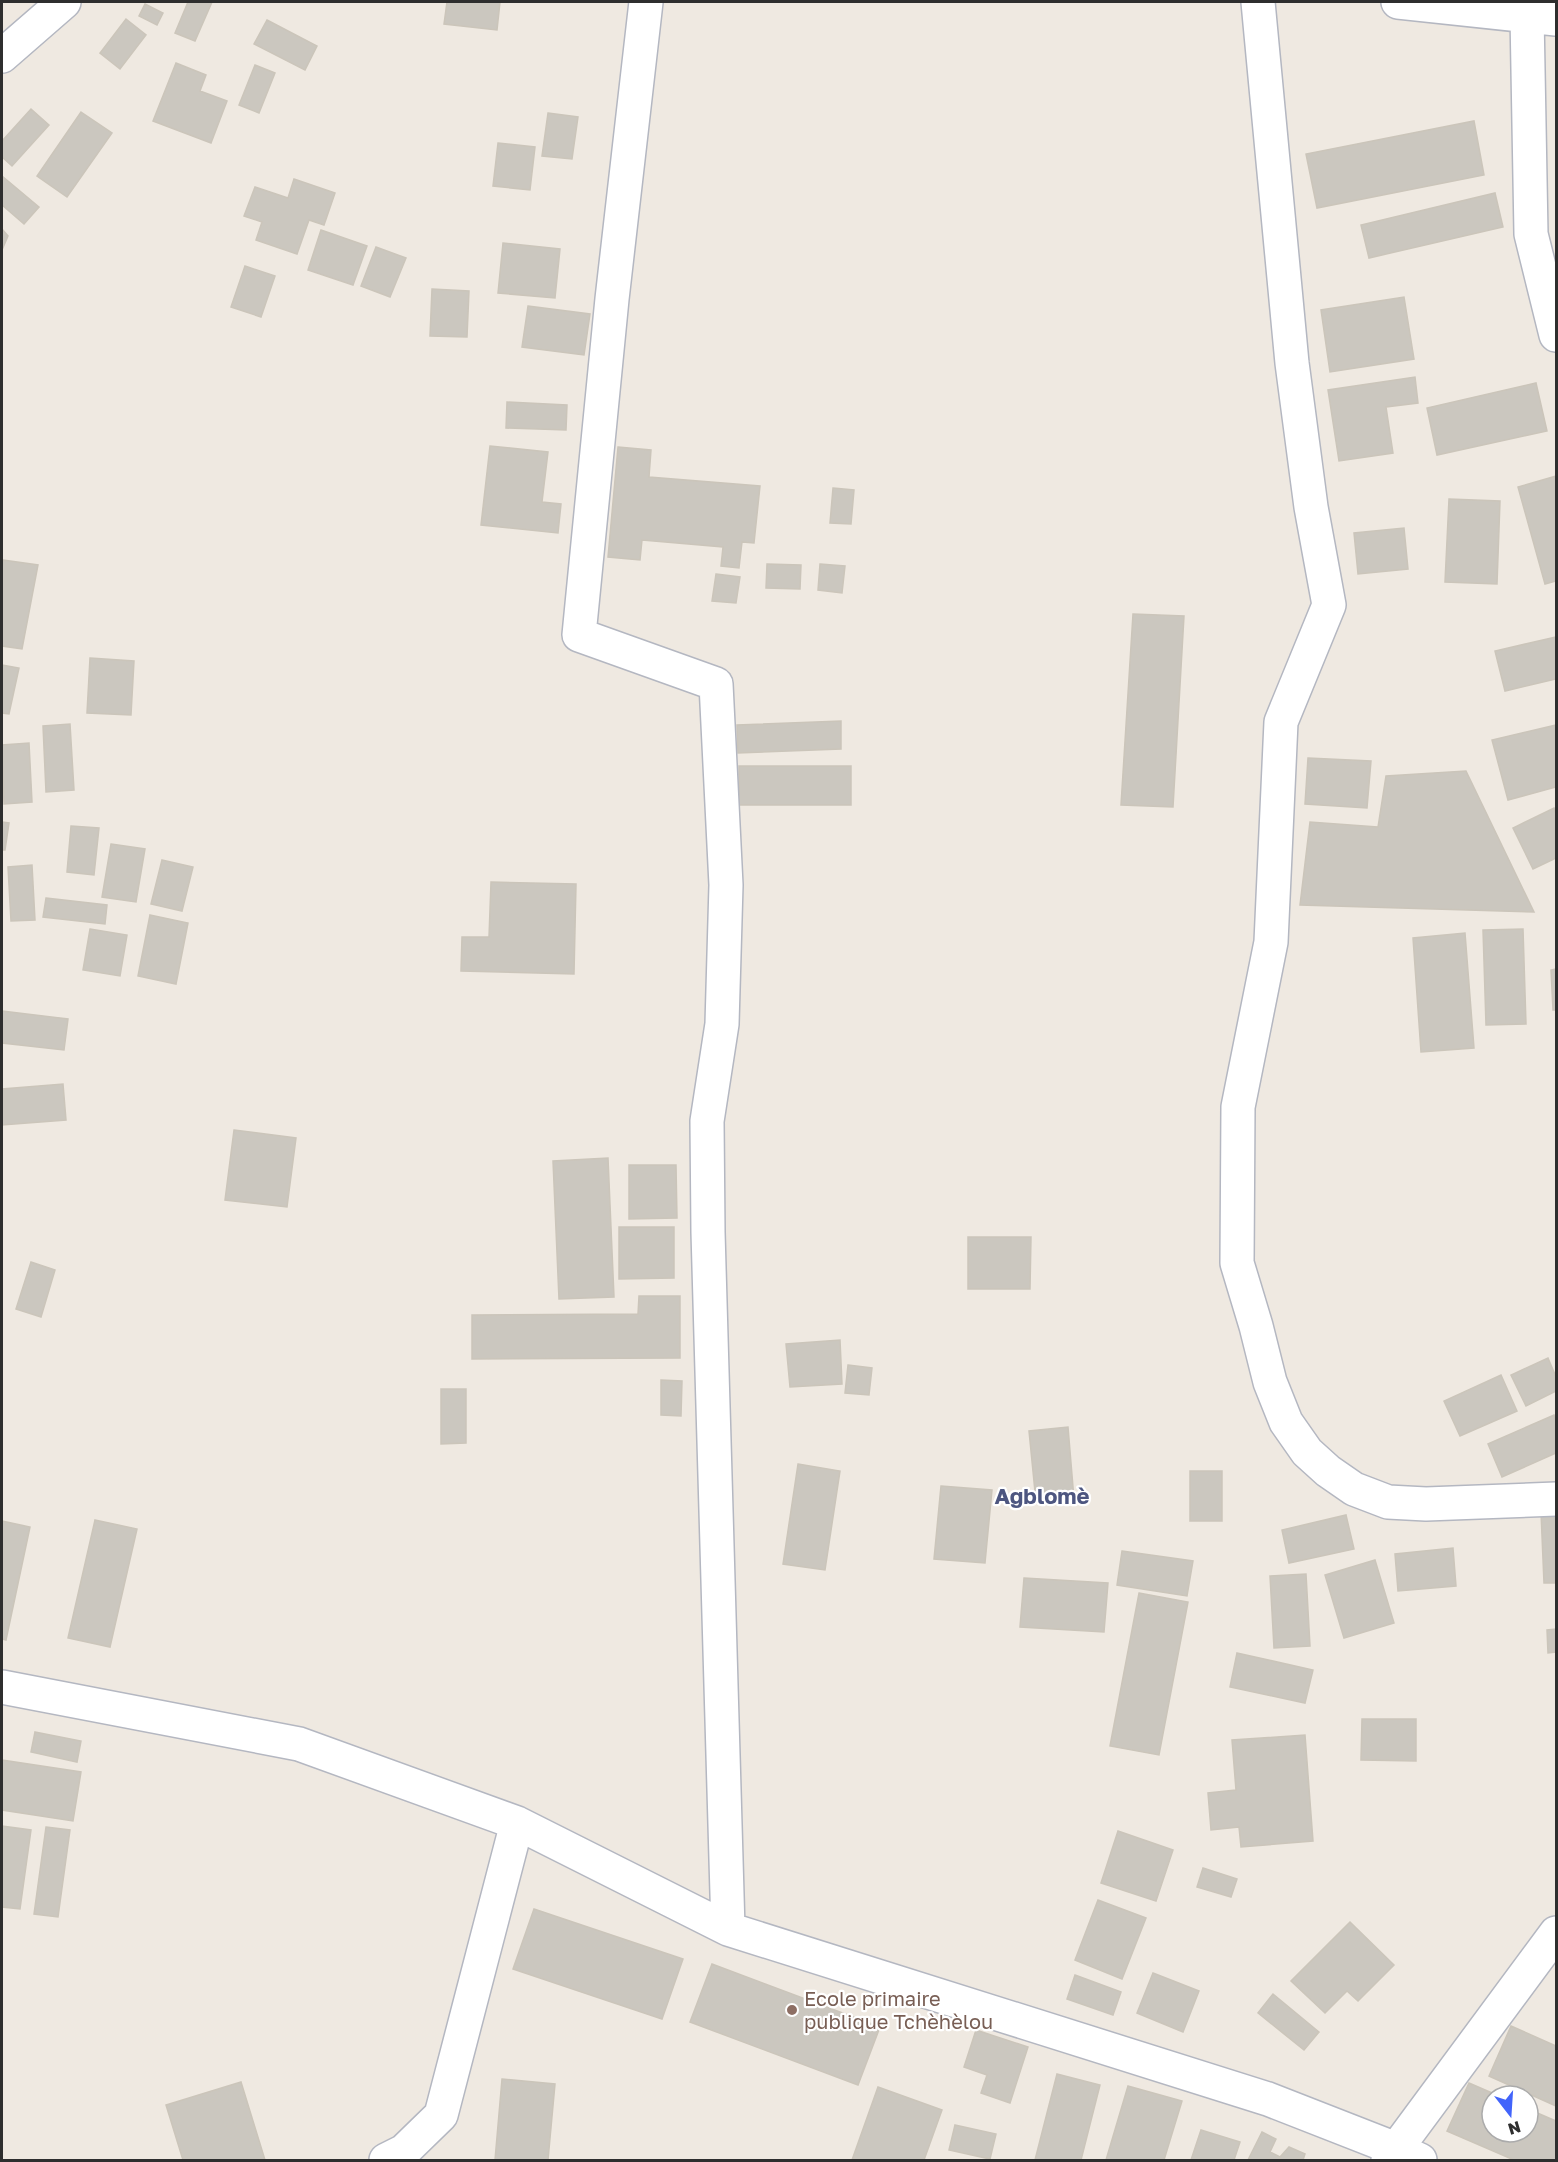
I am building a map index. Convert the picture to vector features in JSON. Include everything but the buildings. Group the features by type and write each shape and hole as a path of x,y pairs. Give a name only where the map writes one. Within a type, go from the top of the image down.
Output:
{"street":[{"path":"2,56 64,2"},
{"path":"646,2 611,311 579,635 716,684 726,885 722,1024 707,1121 707,1154 728,1929"},
{"path":"1258,2 1268,128 1292,363 1311,507 1329,605 1281,722 1271,942 1238,1107 1236,1263 1256,1326 1270,1382 1286,1422 1307,1452 1329,1472 1354,1489 1388,1502 1426,1504 1557,1499"},
{"path":"1398,2 1542,17 1531,234 1557,335"},
{"path":"2,1687 299,1744 518,1822 728,1929 1268,2099 1401,2157 1557,1933"},
{"path":"386,2160 404,2151 441,2115 518,1822"}],"place":[{"name":"Ecole primaire publique Tchèhèlou","path":"792,2010"}],"district":[{"name":"Agblomè","path":"1042,1495"}]}
